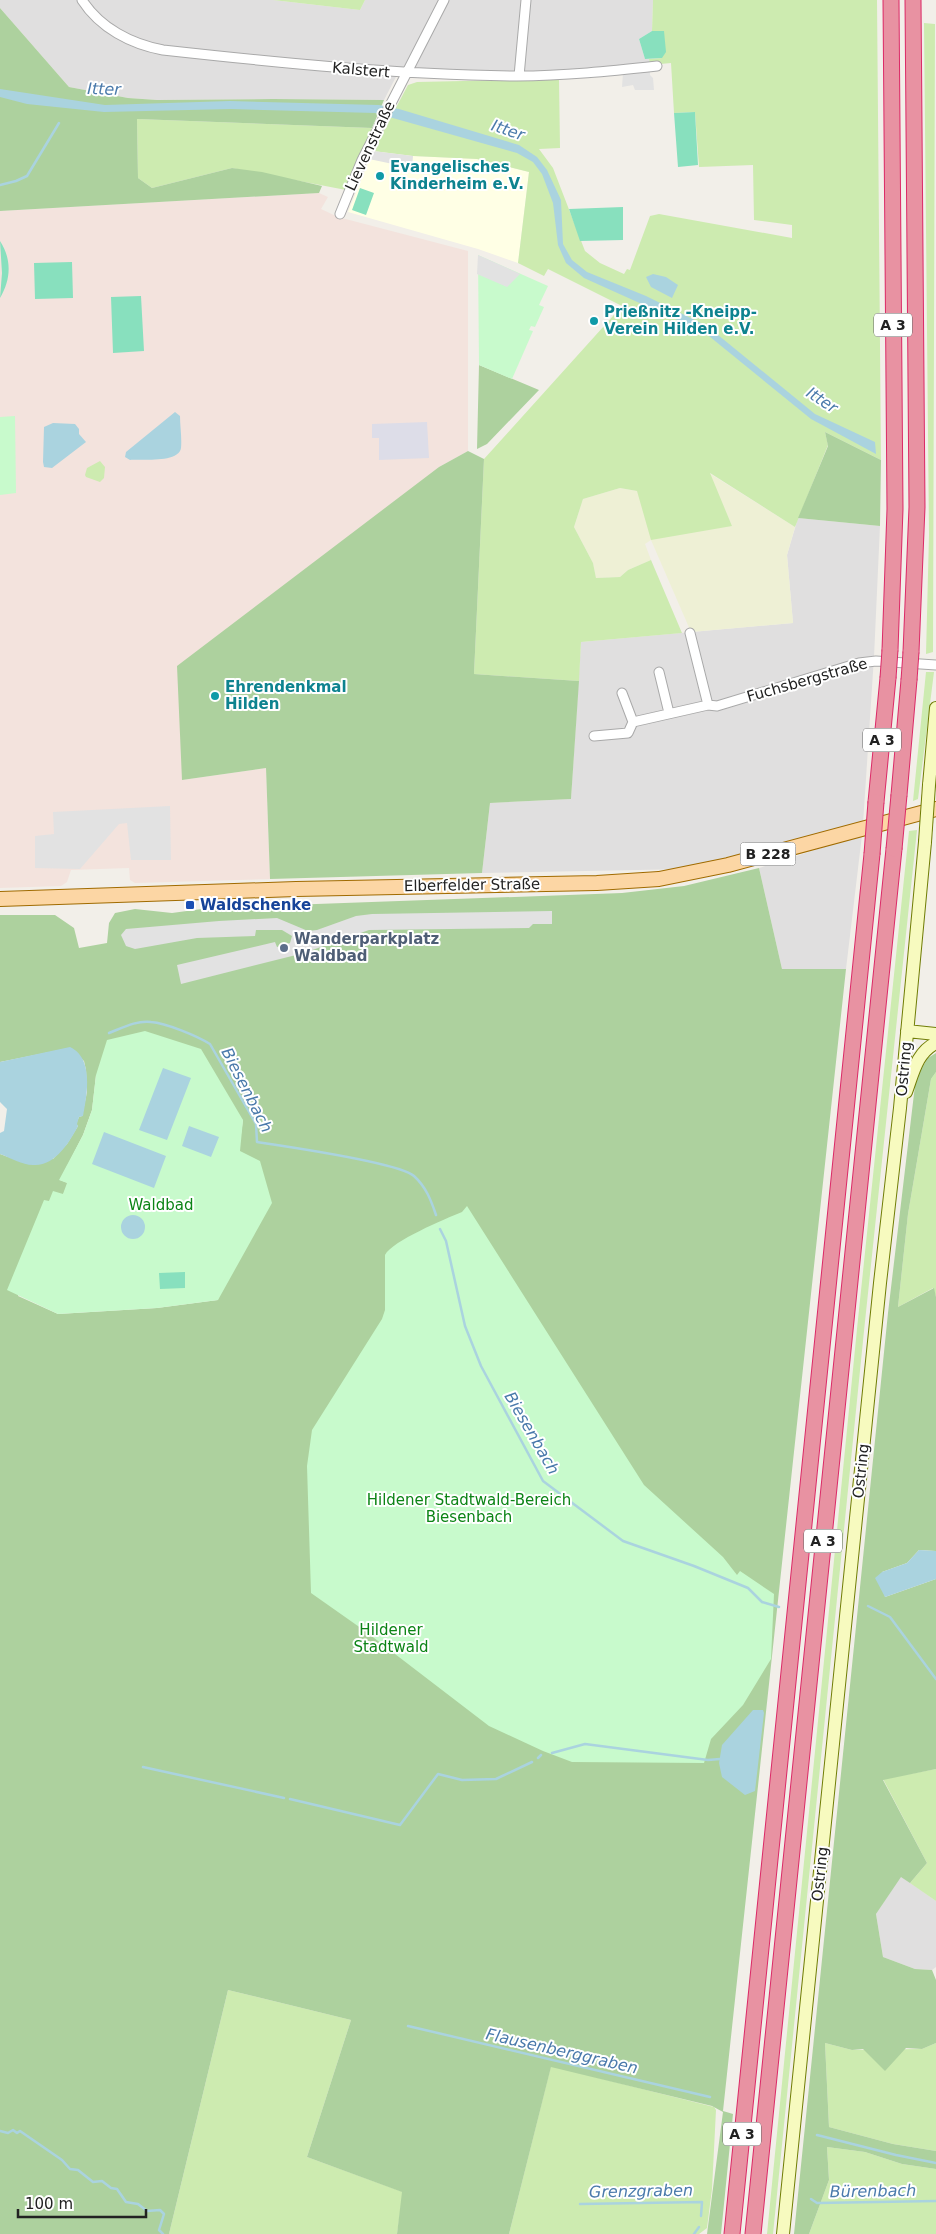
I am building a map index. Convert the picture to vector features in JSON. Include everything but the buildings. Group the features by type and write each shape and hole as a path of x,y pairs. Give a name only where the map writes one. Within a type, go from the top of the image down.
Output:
{"highway":[{"name":"A 3","path":"732,2234 872,854 890,650 895,509 891,0"},
{"name":"A 3","path":"753,2234 894,849 909,680 917,507 913,0"}],"main road":[{"name":"Ostring","path":"783,2234 880,1282 900,1108 936,708"},
{"name":"Elberfelder Straße","path":"0,900 296,888 588,883 659,879 728,865 936,809"},
{"path":"907,1031 936,1034"},
{"path":"900,1108 913,1068 929,1046 936,1043"}],"street":[{"name":"Kalstert","path":"82,0 100,21 115,32 148,48 272,62 405,73 518,76 567,75 657,66"},
{"name":"Lievenstraße","path":"340,214 362,160 444,0"},
{"path":"518,76 526,0"},
{"path":"690,634 708,705"},
{"name":"Fuchsbergstraße","path":"594,736 628,733 633,722 708,705 717,706 859,663 876,661 936,665"},
{"path":"660,672 669,714"},
{"path":"622,692 633,722"}],"shaded area":[{"path":"0,0 273,0 360,10 365,0 653,0 652,31 639,39 645,59 649,59 650,65 552,73 399,71 384,100 157,100 128,98 69,87 0,8"},
{"path":"650,70 654,90 635,90 633,85 622,87 623,73"},
{"path":"373,151 413,156 477,159 529,172 518,263 478,249 348,212"},
{"path":"373,151 413,156 412,168 369,159"},
{"path":"319,193 328,197 321,209 338,217 468,251 468,451 439,467 182,780 266,768 270,879 135,883 130,880 129,868 71,870 67,882 61,886 0,888 0,211"},
{"path":"478,255 520,274 507,287 477,274"},
{"path":"427,422 429,458 379,460 379,438 372,438 372,424"},
{"path":"709,473 795,527 787,555 793,623 691,632 651,540 645,544 651,560 628,570 620,577 596,578 593,563 574,527 583,499 620,488 637,491 732,526"},
{"path":"798,518 880,526 863,824 689,869 482,873 490,803 571,799 581,642 793,623 787,555"},
{"path":"170,806 171,860 131,860 127,823 119,824 80,869 35,868 35,836 54,834 53,812"},
{"path":"862,835 846,969 782,969 759,868"},
{"name":"Wanderparkplatz Waldbad","path":"552,911 552,924 533,924 529,928 369,930 304,953 181,984 177,965 275,942 277,947 290,943 292,936 282,930 256,930 255,936 197,938 135,949 126,946 121,935 126,929 219,921 277,918 308,931 317,930 356,916 372,914"},
{"path":"901,1876 936,1901 936,1967 932,1970 915,1969 883,1957 876,1914"}],"green space":[{"path":"273,0 365,0 360,10"},
{"path":"653,0 877,0 881,460 825,432 828,445 795,527 710,473 732,526 651,540 637,491 620,488 583,499 574,527 593,563 596,578 620,577 628,570 651,560 682,633 581,642 579,681 474,674 484,459 622,306 548,269 544,276 518,263 529,172 477,159 413,156 373,151 408,85 417,82 559,79 560,148 539,149 553,168 585,251 600,263 624,274 627,269 630,270 650,216 659,214 792,238 792,225 754,220 753,165 699,167 695,112 674,113 671,63 650,65 649,59 662,58 664,31 652,31"},
{"path":"0,8 69,87 128,98 157,100 384,100 372,128 137,119 138,178 152,188 232,168 262,172 322,186 319,193 0,211"},
{"path":"924,23 935,24 933,652 926,654 929,535"},
{"path":"652,31 664,31 666,52 662,58 645,59 639,39"},
{"path":"695,112 698,165 678,167 674,113"},
{"path":"137,119 372,128 346,190 232,168 152,188 138,178"},
{"path":"360,188 374,193 366,215 352,210"},
{"path":"623,207 623,240 580,241 569,209"},
{"path":"0,241 7,255 9,270 4,291 0,298 2,273"},
{"path":"478,255 548,286 539,305 544,307 535,327 531,326 529,330 533,331 512,379 479,365"},
{"path":"72,262 73,298 35,299 34,263"},
{"path":"141,296 144,351 113,353 111,297"},
{"path":"479,365 539,390 487,444 477,449"},
{"path":"15,416 16,493 0,495 0,417"},
{"path":"825,432 881,460 880,526 798,518 828,446"},
{"path":"468,451 484,459 474,674 579,681 571,799 490,803 482,873 270,879 266,768 182,780 177,666 439,467"},
{"path":"100,461 105,467 104,478 100,482 86,477 87,468"},
{"path":"926,672 934,672 918,799 913,801"},
{"path":"917,830 864,1331 773,2234 767,2234 857,1329 909,831"},
{"name":"Hildener Stadtwald","path":"759,868 782,969 846,969 723,2111 733,2114 721,2234 707,2234 723,2112 712,2106 551,2067 509,2234 397,2234 402,2192 307,2157 351,2020 228,1990 169,2234 0,2234 0,1154 8,1157 53,1159 67,1144 78,1126 76,1124 79,1117 82,1116 87,1092 84,1061 70,1048 0,1062 0,915 55,915 74,928 79,948 107,943 109,923 115,913 135,909 172,913 209,908 622,893 684,886","holes":["96,1075 243,1120 218,1300 157,1308 58,1314 18,1296 49,1201 63,1195 68,1183 60,1180 83,1135 92,1110"]},
{"name":"Waldbad","path":"145,1031 201,1049 243,1120 240,1151 260,1161 272,1203 218,1300 157,1308 58,1314 7,1290 44,1200 49,1201 53,1191 63,1194 67,1183 59,1180 83,1135 92,1110 96,1075 107,1040"},
{"path":"936,1053 936,1072 931,1079 908,1214 898,1307 934,1288 936,1297 936,1551 919,1550 907,1563 882,1572 885,1597 936,1579 936,1769 883,1780 927,1863 910,1883 901,1877 876,1914 883,1957 915,1969 932,1970 936,1980 936,2043 922,2049 906,2048 885,2071 863,2049 852,2050 825,2043 829,2127 893,2144 936,2151 936,2169 902,2164 865,2152 827,2147 829,2180 809,2234 794,2234 888,1313 916,1077 928,1058"},
{"path":"936,1072 936,1297 933,1288 898,1307 908,1214 931,1079"},
{"name":"Hildener Stadtwald-Bereich Biesenbach","path":"467,1206 644,1485 723,1557 737,1575 740,1571 774,1594 771,1659 743,1705 711,1739 704,1763 572,1762 543,1751 489,1726 365,1631 311,1593 307,1466 312,1430 382,1319 385,1310 385,1255 390,1249 408,1237 462,1212"},
{"path":"185,1272 185,1288 160,1289 159,1273"},
{"path":"936,1769 936,1901 910,1883 927,1863 883,1779"},
{"path":"228,1990 351,2020 307,2157 403,2192 397,2234 169,2234"},
{"path":"825,2043 852,2050 922,2049 936,2043 936,2151 893,2144 829,2127"},
{"path":"551,2066 714,2107 716,2110 712,2189 707,2228 699,2234 509,2234"},
{"path":"827,2147 865,2152 902,2164 936,2169 936,2234 809,2234 829,2180"}],"water":[{"path":"0,89 105,105 230,101 379,105 399,109 519,145 537,157 547,170 561,200 563,244 572,260 587,272 646,296 707,326 815,414 875,442 876,454 811,419 704,332 584,278 566,263 558,245 553,203 542,174 533,162 517,153 375,113 231,109 104,112 27,104 0,97"},
{"path":"653,274 666,277 678,285 672,298 651,287 646,277"},
{"path":"175,412 180,416 181,448 179,453 159,459 130,460 125,457 126,452"},
{"path":"53,423 75,424 79,429 79,434 86,442 52,468 44,467 43,462 44,427"},
{"path":"70,1047 78,1052 83,1059 87,1078 83,1116 79,1117 78,1126 71,1139 54,1158 41,1165 25,1164 0,1154 0,1133 4,1131 7,1109 0,1102 0,1062"},
{"path":"163,1068 191,1078 167,1140 139,1130"},
{"path":"189,1126 219,1137 211,1157 182,1146"},
{"path":"104,1132 166,1156 154,1188 92,1164"},
{"path":"133,1215 141,1219 145,1227 141,1235 133,1239 125,1235 121,1227 125,1219"},
{"path":"919,1550 936,1551 936,1579 885,1597 875,1578 882,1572 907,1563"},
{"path":"753,1710 763,1710 764,1713 755,1791 745,1795 722,1777 719,1763 722,1745"}],"waterway":[{"path":"0,185 27,176 59,123"},
{"name":"Biesenbach","path":"109,1033 135,1023 151,1022 173,1027 210,1044 256,1124 257,1142 340,1156 404,1171 414,1176 425,1189 436,1215"},
{"name":"Biesenbach","path":"440,1229 446,1241 465,1326 481,1366 543,1481 623,1541 694,1566 748,1588 762,1602 779,1607"},
{"name":"Biesenbach","path":"868,1606 890,1617 936,1679"},
{"path":"552,1753 585,1744 708,1760 720,1759"},
{"path":"538,1758 541,1755"},
{"path":"290,1799 400,1825 438,1774 462,1780 496,1779 532,1762"},
{"path":"143,1767 284,1798"},
{"name":"Flausenberggraben","path":"408,2026 710,2097"},
{"name":"Bürenbach","path":"0,2131 8,2133 13,2130 17,2133 20,2131 62,2160 70,2169 78,2170 93,2182 102,2181 111,2188 117,2189 126,2202 138,2204 147,2211 160,2210 164,2214 159,2230 163,2234"},
{"name":"Flausenberggraben","path":"817,2135 936,2163"},
{"name":"Bürenbach","path":"811,2199 817,2203 936,2201"},
{"name":"Grenzgraben","path":"580,2204 702,2202 701,2216"},
{"name":"Bürenbach","path":"694,2234 699,2227"}],"place":[{"name":"Evangelisches Kinderheim e.V.","path":"380,176"},
{"name":"Prießnitz -Kneipp- Verein Hilden e.V.","path":"594,321"},
{"name":"Ehrendenkmal Hilden","path":"215,696"},
{"name":"Waldschenke","path":"190,905"},
{"name":"Wanderparkplatz Waldbad","path":"284,948"}],"water label":[{"name":"Itter","path":"104,89"},
{"name":"Itter","path":"508,130"},
{"name":"Itter","path":"822,400"}]}
